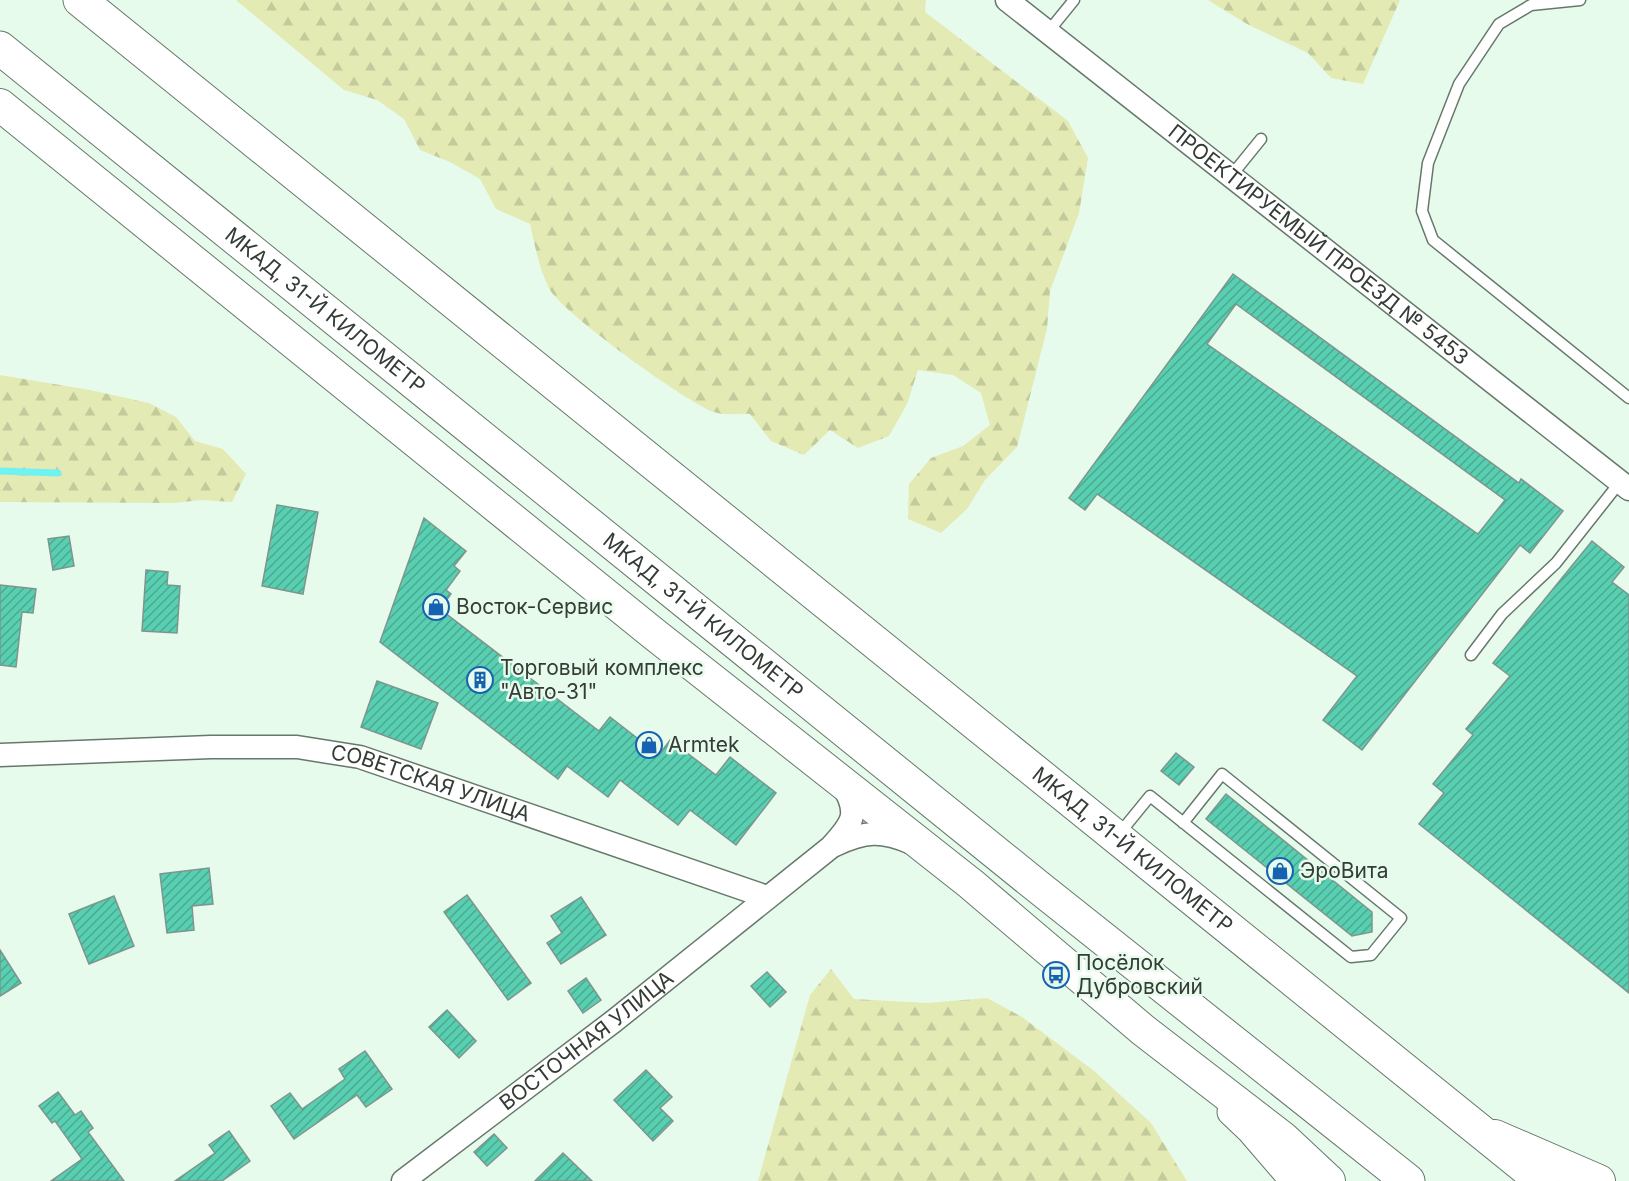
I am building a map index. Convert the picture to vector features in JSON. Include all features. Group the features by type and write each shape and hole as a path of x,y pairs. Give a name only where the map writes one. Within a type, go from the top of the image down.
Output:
{"highway":[{"name":"МКАД, 31-Й КИЛОМЕТР","path":"80,0 1542,1181"},
{"name":"МКАД, 31-Й КИЛОМЕТР","path":"0,48 1037,886 1408,1181"}],"main road":[{"path":"0,105 926,848 1143,1030 1283,1138 1329,1181"},
{"path":"1472,1125 1599,1181"}],"street":[{"name":"ПРОЕКТИРУЕМЫЙ ПРОЕЗД № 5453","path":"1007,0 1624,485"},
{"name":"СОВЕТСКАЯ УЛИЦА","path":"0,755 211,747 297,747 360,757 767,897"},
{"path":"767,897 831,847 849,827 854,814 851,799 839,780"},
{"path":"831,847 857,835 875,833 897,837 926,848"},
{"name":"ВОСТОЧНАЯ УЛИЦА","path":"403,1181 614,1021 767,897"},
{"path":"1143,1030 1250,1130 1294,1181"}],"lane":[{"path":"1048,32 1074,0"},
{"path":"1580,0 1531,5 1500,24 1459,84 1428,163 1422,211 1433,240 1629,398"},
{"path":"1231,176 1261,139"},
{"path":"1471,655 1502,614 1556,563 1624,485"},
{"path":"1117,837 1150,796 1183,823 1351,957 1371,955 1401,918 1222,774 1183,823"}],"green space":[{"path":"236,0 926,0 925,12 1068,121 1088,158 1079,213 1050,291 1047,329 1017,447 985,480 967,509 941,533 908,519 909,484 931,458 963,446 990,425 981,393 953,375 918,370 907,404 889,436 858,448 830,430 804,455 771,441 750,414 718,413 700,405 654,376 600,336 560,301 550,290 543,274 530,224 496,209 480,179 450,162 420,150 404,119 377,100 344,90"},
{"path":"1208,0 1400,0 1363,84 1331,78 1308,53 1247,24"},
{"path":"0,375 90,390 149,403 176,417 195,441 223,449 246,474 232,502 202,500 173,503 0,502"},
{"path":"831,969 854,999 927,1003 987,998 1022,1017 1094,1071 1151,1123 1187,1181 758,1181 810,995"}],"building":[{"path":"1233,274 1519,483 1521,479 1563,511 1530,553 1520,545 1362,750 1323,720 1357,676 1097,494 1085,510 1069,498","holes":["1236,304 1505,500 1478,534 1207,344"]},
{"path":"277,505 318,512 303,594 262,586"},
{"name":"Торговый комплекс \"Авто-31\"","path":"424,518 466,551 454,566 460,571 446,590 451,594 440,609 599,731 610,717 659,755 670,740 716,775 730,757 776,793 736,845 690,810 678,825 620,780 608,797 567,766 558,779 380,642"},
{"path":"69,536 74,566 53,570 48,539"},
{"path":"1592,541 1624,567 1612,582 1629,595 1629,993 1419,824 1444,793 1433,784 1473,735 1466,729 1510,676 1493,663"},
{"path":"146,570 168,572 167,585 180,586 177,633 142,631"},
{"path":"0,585 36,589 33,613 22,612 16,667 0,665"},
{"path":"377,681 438,703 421,749 361,727"},
{"path":"1176,753 1194,767 1179,785 1161,771"},
{"path":"1226,794 1372,912 1372,932 1352,936 1206,819"},
{"path":"209,868 213,904 192,906 194,930 167,933 160,874"},
{"path":"467,895 531,983 508,1000 444,912"},
{"path":"114,896 134,946 89,964 69,914"},
{"path":"581,897 606,935 561,964 547,943 562,933 551,916"},
{"path":"0,950 21,983 0,996"},
{"path":"767,972 786,992 770,1007 751,986"},
{"path":"586,978 601,1000 583,1013 568,991"},
{"path":"447,1010 476,1041 459,1058 429,1027"},
{"path":"365,1051 392,1089 366,1107 357,1095 294,1139 271,1106 290,1093 302,1109 345,1079 339,1069"},
{"path":"646,1070 672,1097 660,1108 673,1121 653,1141 614,1100"},
{"path":"58,1092 75,1115 81,1111 93,1128 88,1132 124,1181 51,1181 82,1159 55,1121 52,1123 39,1106"},
{"path":"229,1131 250,1161 222,1181 175,1181 215,1153 209,1145"},
{"path":"494,1134 507,1148 487,1166 474,1152"},
{"path":"563,1153 592,1181 535,1181"}],"waterway":[{"path":"0,471 58,473"}],"place":[{"name":"Восток-Сервис","path":"436,607"},
{"name":"Торговый комплекс \"Авто-31\"","path":"480,680"},
{"name":"Armtek","path":"649,745"},
{"name":"ЭроВита","path":"1280,871"},
{"name":"Посёлок Дубровский","path":"1056,975"}]}
